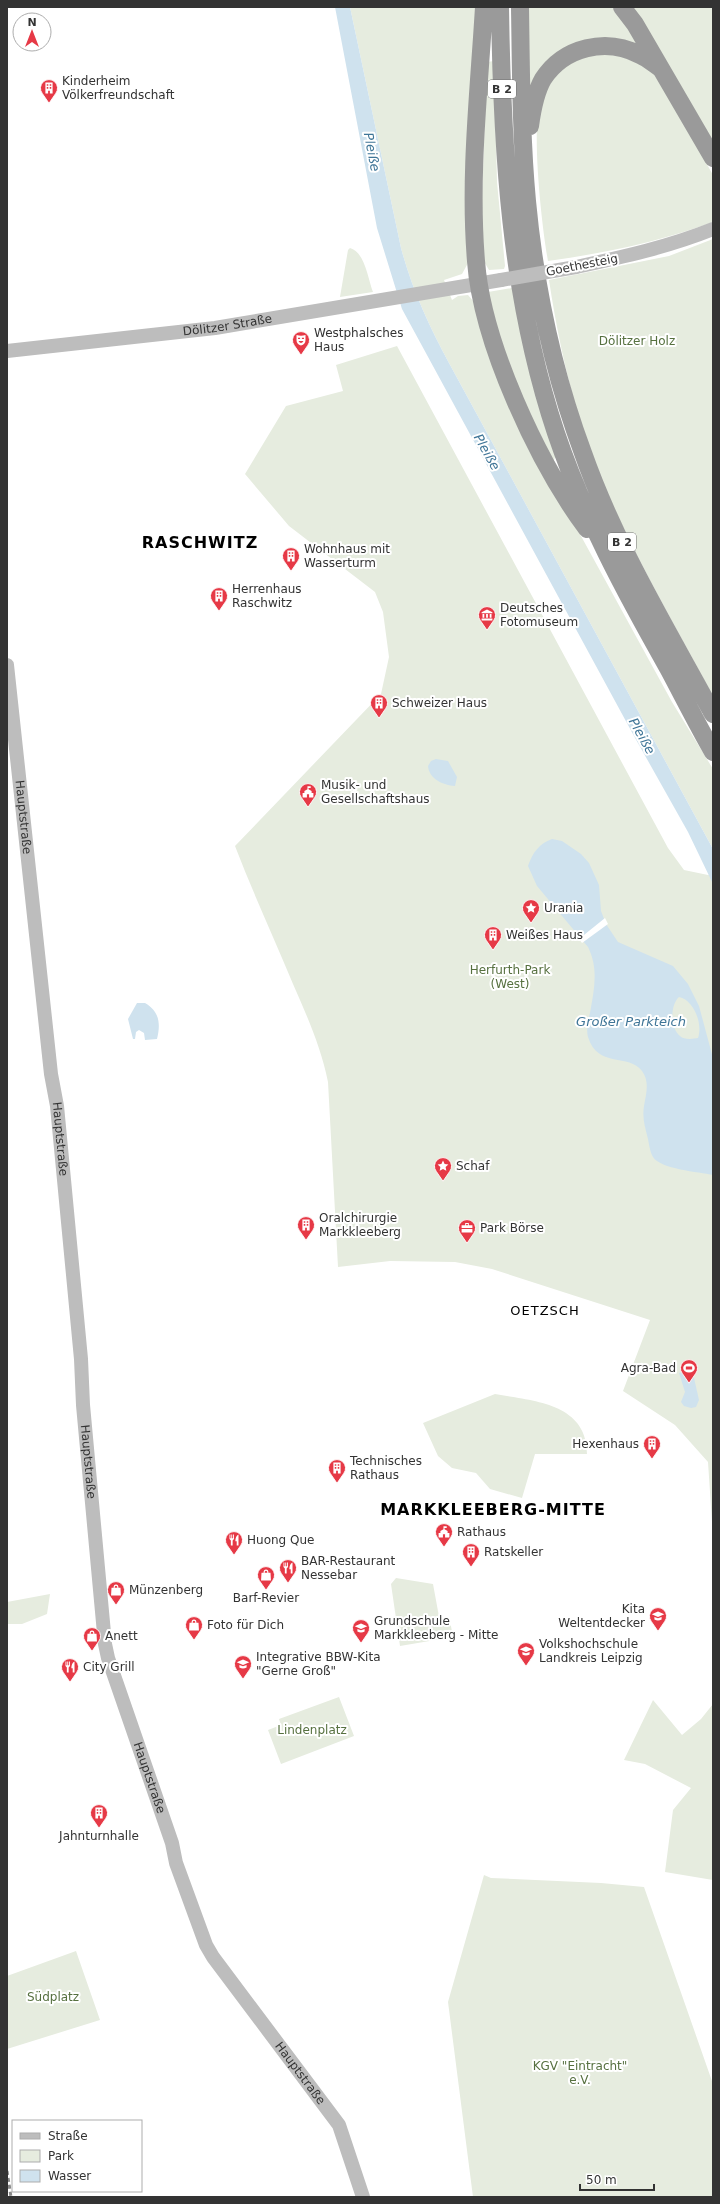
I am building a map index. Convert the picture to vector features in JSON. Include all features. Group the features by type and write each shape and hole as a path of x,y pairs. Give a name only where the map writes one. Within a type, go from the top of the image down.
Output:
{"highway":[{"path":"484,7 475,161 475,252 479,284 497,351 523,416 571,508 608,558"},
{"name":"B 2","path":"500,7 504,126 509,204 516,260 525,312 538,369 556,433 586,510 608,558 713,752"},
{"name":"B 2","path":"520,7 524,171 530,233 542,308 555,364 572,423 605,506 654,605 713,714"},
{"path":"622,7 635,24 713,158"},
{"path":"524,171 533,108 537,93 543,80 552,67 567,55 598,45 640,54 660,68"}],"main road":[{"name":"Goethesteig","path":"447,289 576,267 648,251 678,243 713,229"},
{"name":"Dölitzer Straße","path":"7,351 215,328 447,289"},
{"name":"Hauptstraße","path":"7,665 51,1074 60,1132 81,1353 88,1462 108,1658 145,1760 172,1842 176,1863 206,1945 213,1957 339,2125 363,2197"}],"green space":[{"path":"350,7 478,7 468,263 462,274 444,280 452,300 458,296 468,295 474,302 564,505 672,702 713,769 713,849 449,363 422,307 410,278 401,248"},
{"path":"528,7 614,7 641,47 603,40 529,87"},
{"path":"630,7 713,7 713,142"},
{"path":"603,54 620,56 653,69 713,175 713,222 632,246 548,261 538,174 537,124 539,105 543,91 570,61 582,57"},
{"path":"494,61 497,182 505,266 504,269 489,270 482,258 482,197 487,62"},
{"name":"Dölitzer Holz","path":"713,239 713,696 638,558 590,451 569,381 549,280 669,256"},
{"path":"350,248 363,260 373,292 340,297 348,250"},
{"path":"512,288 556,452 553,465 508,369 488,292"},
{"name":"Herfurth-Park (West)","path":"397,346 668,848 684,870 708,875 713,874 713,1537 708,1462 675,1425 623,1391 650,1320 492,1269 455,1262 390,1261 338,1267 328,1082 325,1069 318,1044 235,846 381,694 389,657 383,612 375,592 289,526 245,474 286,406 343,391 336,365"},
{"path":"495,1394 541,1403 568,1414 578,1424 585,1437 587,1454 535,1454 522,1498 490,1489 476,1473 452,1468 438,1456 423,1423"},
{"path":"396,1578 433,1584 440,1622 450,1621 453,1637 400,1646 391,1584"},
{"path":"50,1594 47,1614 22,1624 7,1624 7,1602"},
{"name":"Lindenplatz","path":"339,1697 354,1736 281,1764 268,1730 281,1725 279,1719"},
{"path":"653,1700 682,1735 701,1719 713,1704 713,1880 665,1872 673,1810 691,1788 645,1764 624,1760"},
{"name":"KGV \"Eintracht\" e.V.","path":"484,1875 491,1878 601,1883 644,1887 713,2084 713,2197 473,2197 448,2002"},
{"name":"Südplatz","path":"76,1951 100,2020 7,2049 7,1976"}],"water":[{"name":"Pleiße","path":"335,7 350,7 401,248 410,278 422,307 449,363 713,849 713,884 688,832 634,736 402,309 377,228"},
{"path":"436,759 448,761 457,777 455,786 441,783 431,774 428,766 431,761"},
{"name":"Großer Parkteich","path":"552,839 562,841 581,854 589,863 599,885 601,911 606,924 618,942 673,966 688,984 699,1006 713,1058 713,1175 671,1167 657,1161 653,1157 644,1119 643,1110 647,1084 642,1071 629,1063 606,1057 599,1053 593,1047 588,1037 588,1022 595,980 594,963 588,947 537,886 528,866 537,849 543,843","holes":["679,997 684,999 696,1013 699,1026 698,1038 684,1038 674,1028 672,1016 674,1005"]},
{"path":"137,1003 145,1003 150,1006 156,1014 159,1023 157,1039 145,1040 144,1033 139,1030 136,1032 135,1039 133,1039 128,1019"},
{"name":"Agra-Bad","path":"692,1369 699,1400 696,1407 691,1408 684,1406 681,1402 685,1392 679,1373"}],"pier":[{"path":"605,918 608,924 582,943 579,939"}],"railway":[{"path":"7,2171 11,2197"}],"place":[{"name":"Kinderheim Völkerfreundschaft","path":"49,103"},
{"name":"Westphalsches Haus","path":"301,355"},
{"name":"Wohnhaus mit Wasserturm","path":"291,571"},
{"name":"Herrenhaus Raschwitz","path":"219,611"},
{"name":"Deutsches Fotomuseum","path":"487,630"},
{"name":"Schweizer Haus","path":"379,718"},
{"name":"Musik- und Gesellschaftshaus","path":"308,807"},
{"name":"Urania","path":"531,923"},
{"name":"Weißes Haus","path":"493,950"},
{"name":"Schaf","path":"443,1181"},
{"name":"Oralchirurgie Markkleeberg","path":"306,1240"},
{"name":"Park Börse","path":"467,1243"},
{"name":"Agra-Bad","path":"689,1383"},
{"name":"Hexenhaus","path":"652,1459"},
{"name":"Technisches Rathaus","path":"337,1483"},
{"name":"Rathaus","path":"444,1547"},
{"name":"Huong Que","path":"234,1555"},
{"name":"Ratskeller","path":"471,1567"},
{"name":"BAR-Restaurant Nessebar","path":"288,1583"},
{"name":"Barf-Revier","path":"266,1590"},
{"name":"Münzenberg","path":"116,1605"},
{"name":"Kita Weltentdecker","path":"658,1631"},
{"name":"Foto für Dich","path":"194,1640"},
{"name":"Grundschule Markkleeberg - Mitte","path":"361,1643"},
{"name":"Anett","path":"92,1651"},
{"name":"Volkshochschule Landkreis Leipzig","path":"526,1666"},
{"name":"Integrative BBW-Kita \"Gerne Groß\"","path":"243,1679"},
{"name":"City Grill","path":"70,1682"},
{"name":"Jahnturnhalle","path":"99,1828"}],"district":[{"name":"RASCHWITZ","path":"200,542"},
{"name":"OETZSCH","path":"545,1310"},
{"name":"MARKKLEEBERG-MITTE","path":"493,1509"}]}
